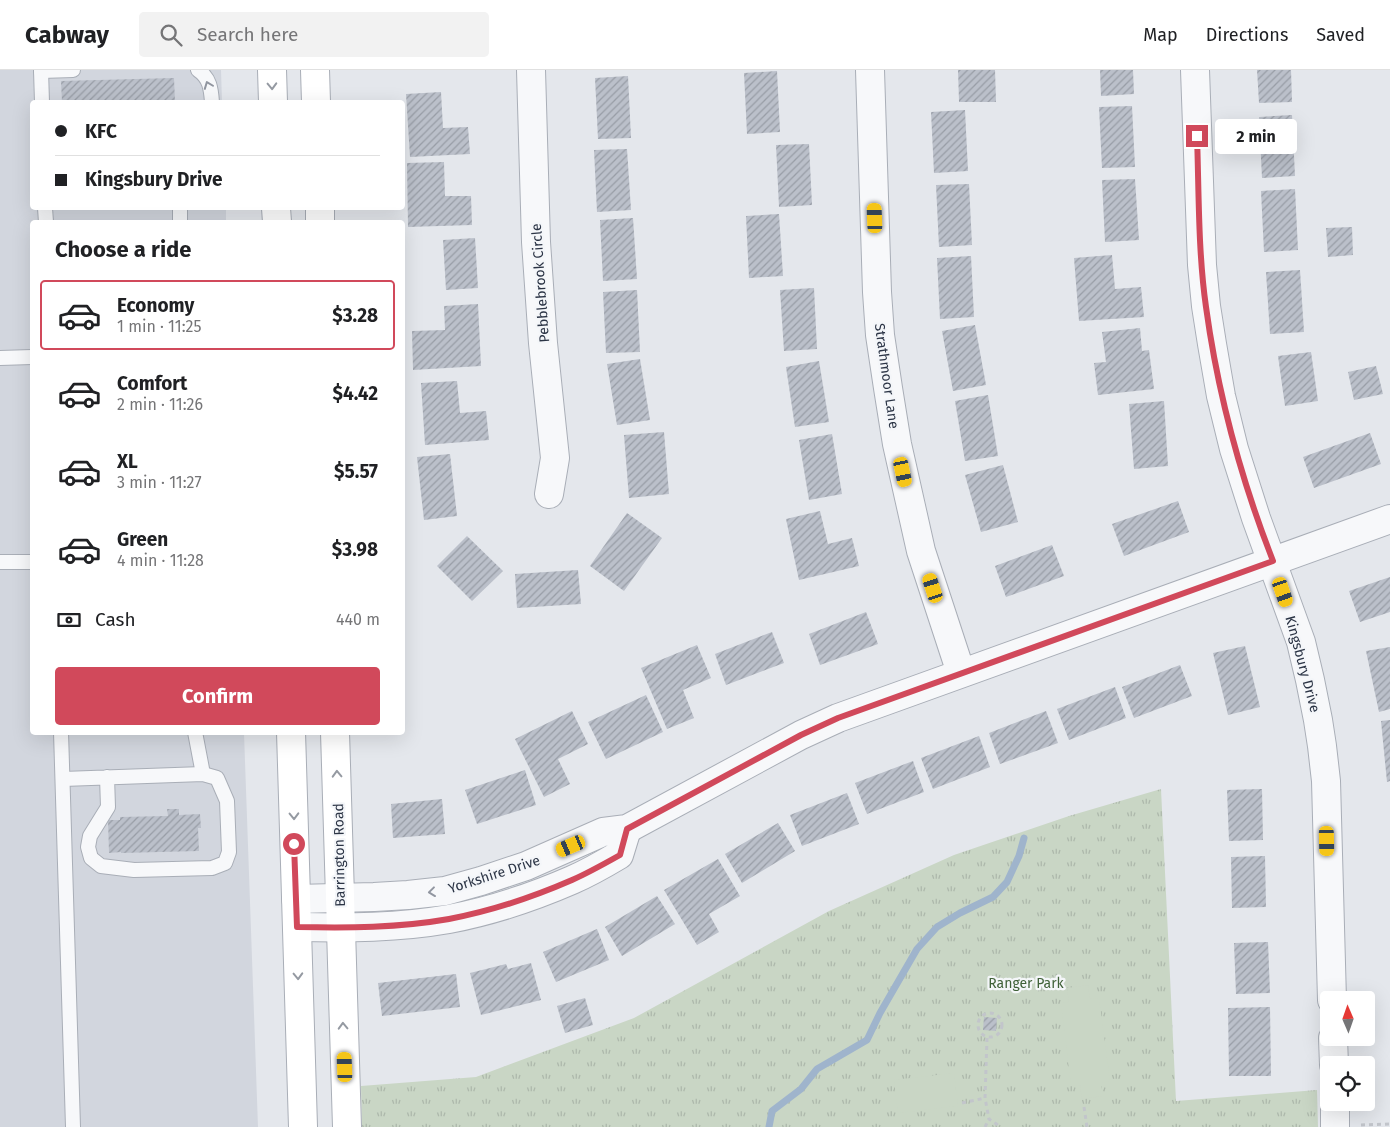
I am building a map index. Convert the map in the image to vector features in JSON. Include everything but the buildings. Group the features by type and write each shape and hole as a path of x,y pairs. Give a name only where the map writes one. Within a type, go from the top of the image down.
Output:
{"main road":[{"path":"272,70 273,100"},
{"path":"315,70 316,100"},
{"path":"291,735 303,1127"},
{"name":"Barrington Road","path":"335,735 347,1127"}],"street":[{"name":"Pebblebrook Circle","path":"531,70 536,242 543,343 555,458 549,494"},
{"name":"Strathmoor Lane","path":"870,70 880,335 897,444 921,551 961,673"},
{"name":"Kingsbury Drive","path":"1195,70 1201,256 1210,335 1221,396 1234,448 1256,518 1273,561 1300,642 1310,680 1322,746 1326,781 1332,991"},
{"name":"Yorkshire Drive","path":"296,899 408,895 445,891 526,866 603,832 627,829 808,732 838,718 1390,519"},
{"path":"297,927 340,928 414,924 448,919 503,906 574,880 620,855 627,829"},
{"path":"1334,1111 1335,1127"}],"lane":[{"path":"42,100 41,71 74,70"},
{"path":"198,70 208,80 212,100"},
{"path":"0,358 30,358"},
{"path":"0,562 30,562"},
{"path":"61,735 73,1127"},
{"path":"196,735 203,774"},
{"path":"63,779 107,777 203,774 216,778 227,800 228,852 225,863 212,868 134,870 101,866 91,858 88,847 90,836 108,807 107,777"}],"path":[{"path":"992,1013 1002,1021 1002,1027 994,1037 987,1038 978,1030 977,1023 985,1014 992,1013"},
{"path":"985,1127 989,1119 985,1098 987,1038"},
{"path":"962,1103 985,1098"},
{"path":"1084,1107 1087,1127"},
{"path":"989,1119 1001,1127"},
{"path":"1368,1125 1390,1124"}],"shaded area":[{"path":"0,70 221,70 222,100 30,100 30,210 226,210 226,220 30,220 30,735 244,735 258,1127 0,1127"}],"green space":[{"name":"Ranger Park","path":"1161,789 1176,1101 1317,1090 1318,1127 362,1127 361,1086 476,1077 634,1018 829,911 954,855 1069,816"},
{"path":"1088,985 1090,999 1099,998 1110,1081 1101,1083 1103,1096 1082,1099 1080,1085 1071,1086 1061,1003 1069,1002 1067,988"},
{"path":"954,1073 958,1106 898,1113 894,1080"}],"waterway":[{"path":"769,1127 772,1111 801,1089 817,1069 867,1040 880,1013 917,949 937,927 993,897 1007,882 1019,856 1024,838"}],"route":[{"path":"294,844 297,927 362,928 414,924 448,919 503,906 574,880 620,855 627,829 801,735 838,718 1273,561 1256,518 1234,448 1221,396 1206,306 1202,266 1197,136"}]}
